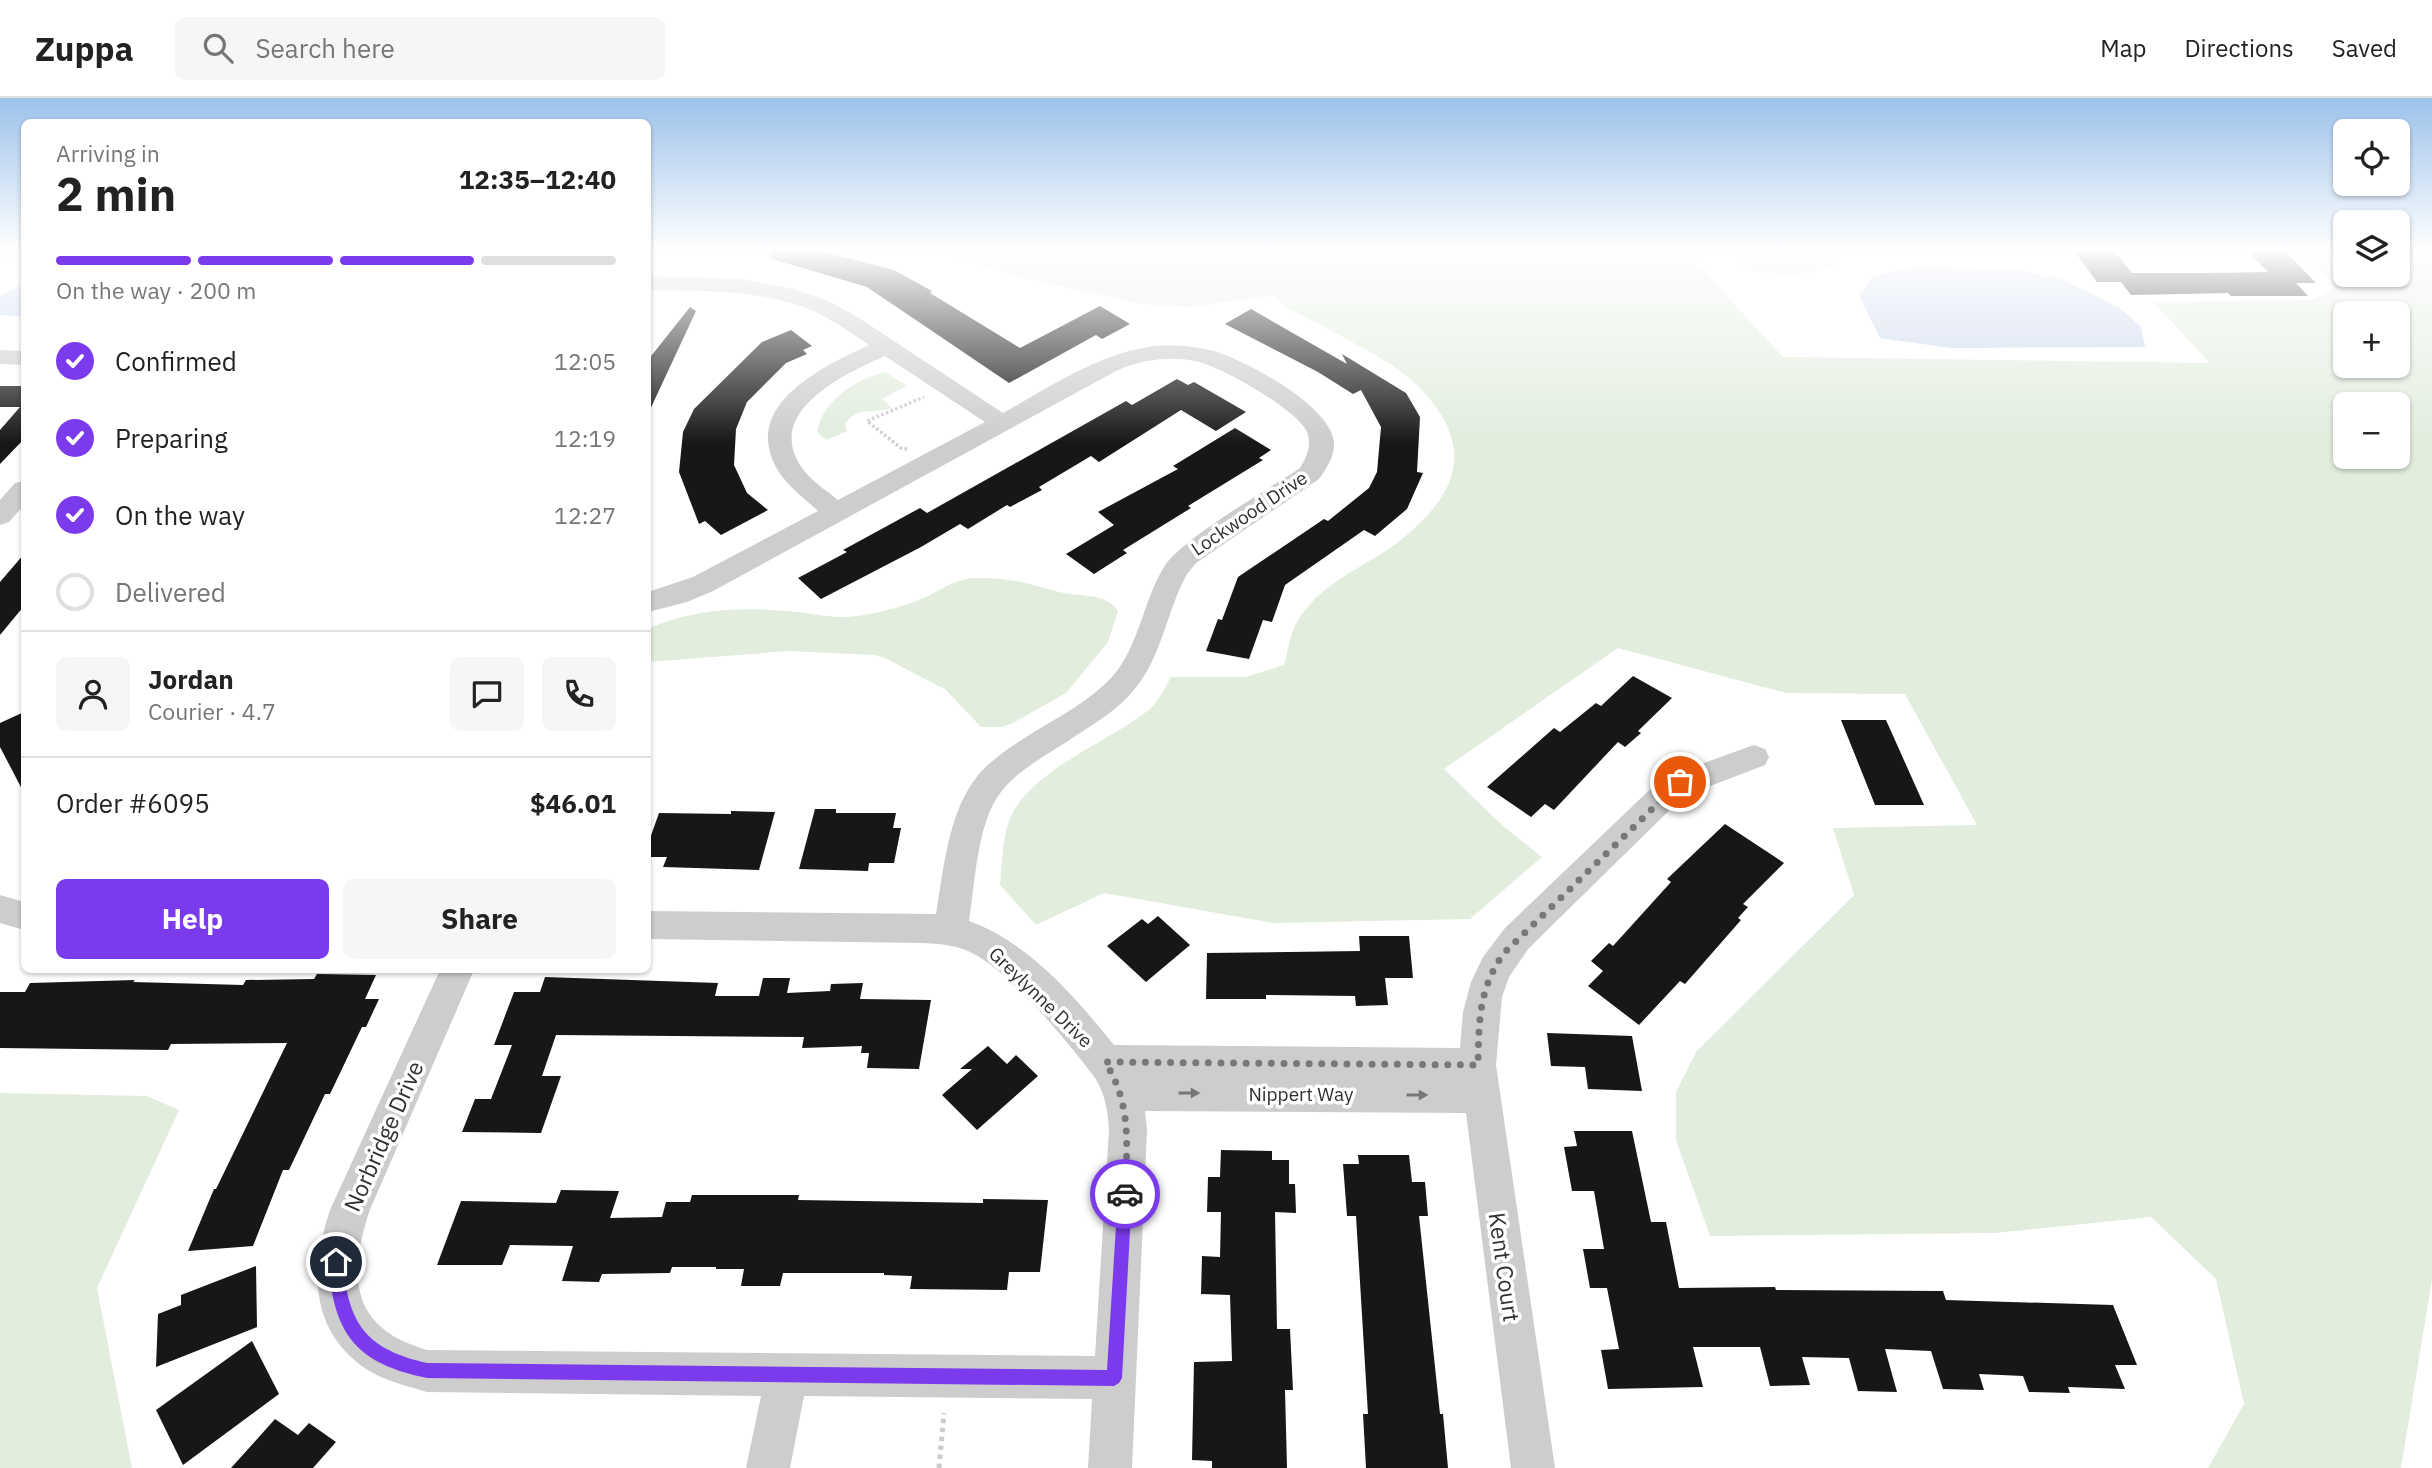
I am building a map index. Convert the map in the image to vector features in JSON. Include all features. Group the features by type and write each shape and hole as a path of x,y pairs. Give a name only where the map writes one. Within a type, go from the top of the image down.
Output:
{"street":[{"path":"837,315 1002,423"},
{"path":"836,512 790,469 781,448 782,426 793,404 812,385 838,368 887,346"},
{"name":"Lockwood Drive","path":"651,601 694,588 1121,360 1157,352 1180,352 1222,362 1294,404 1316,425 1321,434 1322,449 1317,464 1301,482 1197,548 1181,562 1173,574 1135,666 1118,689 1009,765 989,784 972,818 950,930"},
{"path":"0,358 21,358"},
{"name":"Kent Court","path":"1532,1468 1480,1080 1478,1019 1482,999 1493,970 1510,945 1673,788 1686,780 1754,757"},
{"path":"0,909 21,915"},
{"name":"Greylynne Drive","path":"651,925 924,928 950,930 973,937 1001,953 1113,1077"},
{"name":"Norbridge Drive","path":"456,973 340,1237 336,1262 337,1287 342,1310 353,1331 379,1354 401,1365 427,1371 1114,1378"},
{"path":"1110,1468 1128,1139 1126,1114 1113,1077"},
{"name":"Nippert Way","path":"1113,1077 1480,1080"},
{"path":"768,1468 787,1374"}],"path":[{"path":"911,458 911,449 901,449 867,421 914,399 924,398 928,390"},
{"path":"939,1468 944,1413"}],"green space":[{"path":"1301,315 1744,315 1783,357 2210,363 2165,315 2333,315 2333,378 2410,378 2410,315 2432,315 2432,1280 2401,1468 2208,1468 2244,1404 2216,1279 2151,1217 1994,1233 1710,1236 1676,1140 1676,1092 1696,1052 1854,895 1833,828 1977,825 1905,694 1786,693 1618,648 1444,769 1503,826 1542,857 1470,919 1273,923 1104,893 1036,925 1000,885 1003,850 1011,816 1036,784 1073,757 1150,709 1171,677 1246,677 1284,665 1293,630 1308,606 1333,584 1402,539 1437,504 1448,486 1454,449 1449,429 1420,388 1375,355"},
{"path":"885,372 907,386 882,399 892,408 855,415 845,424 847,431 826,440 817,432 826,410 842,393 863,380"},
{"path":"966,579 1007,580 1107,601 1118,611 1108,642 1066,693 1003,727 981,727 946,690 875,655 788,651 651,662 651,628 684,616 741,609 780,610 835,617 857,616 908,604"},
{"path":"0,1093 147,1096 179,1110 97,1288 132,1468 0,1468"}],"water":[{"path":"1869,315 2128,315 2141,327 2145,347 1951,348 1880,338"}],"building":[{"path":"684,315 694,315 651,408 651,356"},
{"path":"908,315 966,315 1020,348 1083,315 1115,315 1130,324 1102,339 1096,335 1009,383"},
{"path":"1241,315 1261,315 1347,364 1342,354 1406,393 1420,417 1417,472 1423,473 1407,509 1375,536 1364,530 1285,585 1272,622 1263,620 1249,659 1206,651 1218,619 1222,620 1238,577 1324,519 1328,521 1369,488 1377,472 1381,427 1361,390 1353,394 1318,372 1225,324"},
{"path":"791,330 812,346 803,350 807,354 786,363 747,402 736,429 734,465 747,493 768,510 721,535 705,521 699,524 679,472 683,432 694,409 762,342"},
{"path":"1177,379 1188,385 1194,382 1246,412 1216,431 1181,410 1099,462 1091,456 1039,487 1042,490 1010,507 1007,505 968,529 960,524 821,599 798,578 920,508 927,513 1126,401 1132,405"},
{"path":"0,386 21,386 21,442 0,464 0,430 20,407 0,407"},
{"path":"1235,428 1271,450 1259,458 1263,460 1188,506 1191,508 1123,550 1127,553 1094,574 1066,554 1114,525 1098,512 1178,469 1173,466"},
{"path":"21,558 21,610 0,635 0,582"},
{"path":"1633,676 1672,698 1625,747 1618,742 1554,810 1545,804 1531,817 1487,787 1554,728 1560,732 1596,703 1601,706"},
{"path":"21,713 21,787 0,747 0,723"},
{"path":"1841,720 1886,720 1924,805 1875,805"},
{"path":"815,809 836,809 836,813 896,813 893,828 901,828 894,863 869,863 868,871 799,869"},
{"path":"731,811 775,812 759,870 663,867 667,857 651,857 651,836 659,813 731,814"},
{"path":"1725,824 1784,863 1743,904 1748,907 1738,918 1741,920 1685,984 1680,981 1639,1025 1588,986 1603,971 1591,961 1609,943 1613,946 1671,882 1667,879"},
{"path":"1158,916 1190,945 1146,982 1107,946 1142,919 1148,924"},
{"path":"1359,936 1409,936 1413,978 1385,978 1388,1005 1356,1006 1355,996 1266,995 1266,999 1206,999 1207,953 1360,951"},
{"path":"317,974 376,975 365,999 379,999 366,1027 362,1027 330,1094 325,1094 289,1170 283,1170 253,1246 188,1251 214,1189 287,1043 171,1044 168,1050 0,1048 0,992 25,992 30,983 135,980 133,982 243,985 246,980 314,979"},
{"path":"545,977 718,983 715,996 759,996 763,978 790,978 787,993 830,991 831,984 863,983 860,999 931,1000 919,1069 867,1068 869,1053 861,1053 862,1046 802,1048 804,1037 556,1035 542,1076 561,1076 541,1133 462,1132 475,1099 491,1099 512,1045 494,1045 514,992 540,992"},
{"path":"1547,1033 1632,1036 1642,1091 1588,1089 1585,1067 1551,1066"},
{"path":"988,1046 1007,1064 1016,1055 1038,1076 977,1130 942,1095 972,1069 960,1069"},
{"path":"1574,1131 1632,1131 1651,1222 1666,1222 1679,1288 1943,1291 1946,1300 2113,1305 2137,1365 2115,1365 2125,1389 2068,1387 2070,1393 2029,1392 2023,1376 1979,1374 1984,1390 1943,1389 1931,1351 1885,1349 1897,1392 1858,1391 1849,1358 1802,1357 1810,1385 1770,1386 1760,1347 1693,1347 1703,1387 1608,1389 1601,1350 1619,1349 1607,1288 1590,1288 1583,1249 1604,1249 1594,1191 1572,1191 1564,1147 1577,1146"},
{"path":"1221,1150 1272,1151 1272,1160 1289,1160 1289,1184 1295,1184 1296,1213 1275,1212 1277,1329 1290,1329 1293,1390 1285,1390 1287,1468 1212,1468 1212,1461 1192,1460 1194,1362 1232,1361 1230,1295 1201,1294 1202,1256 1220,1257 1221,1212 1207,1212 1208,1177 1220,1177"},
{"path":"1358,1155 1409,1155 1412,1182 1425,1182 1428,1216 1419,1216 1448,1468 1366,1468 1363,1414 1368,1414 1356,1216 1347,1216 1343,1164 1359,1164"},
{"path":"561,1190 619,1191 610,1218 662,1217 666,1202 690,1202 692,1195 799,1195 798,1200 983,1203 983,1199 1048,1200 1040,1272 1009,1272 1007,1290 910,1289 912,1276 884,1273 783,1273 780,1286 741,1286 744,1269 716,1267 672,1267 670,1273 602,1274 599,1282 562,1281 573,1246 510,1245 502,1265 437,1265 461,1201 556,1203"},
{"path":"256,1266 257,1327 156,1367 158,1314 181,1305 181,1295"},
{"path":"252,1341 279,1394 183,1465 156,1410"},
{"path":"275,1419 298,1435 309,1423 336,1442 313,1468 231,1468"}],"way so far":[{"path":"1125,1194 1128,1139 1125,1105 1115,1077 1105,1062 1478,1065 1478,1019 1482,999 1493,970 1504,953 1517,937 1680,782"}],"route":[{"path":"336,1262 339,1299 353,1331 369,1348 379,1354 401,1365 427,1371 1114,1378 1125,1194"}]}
